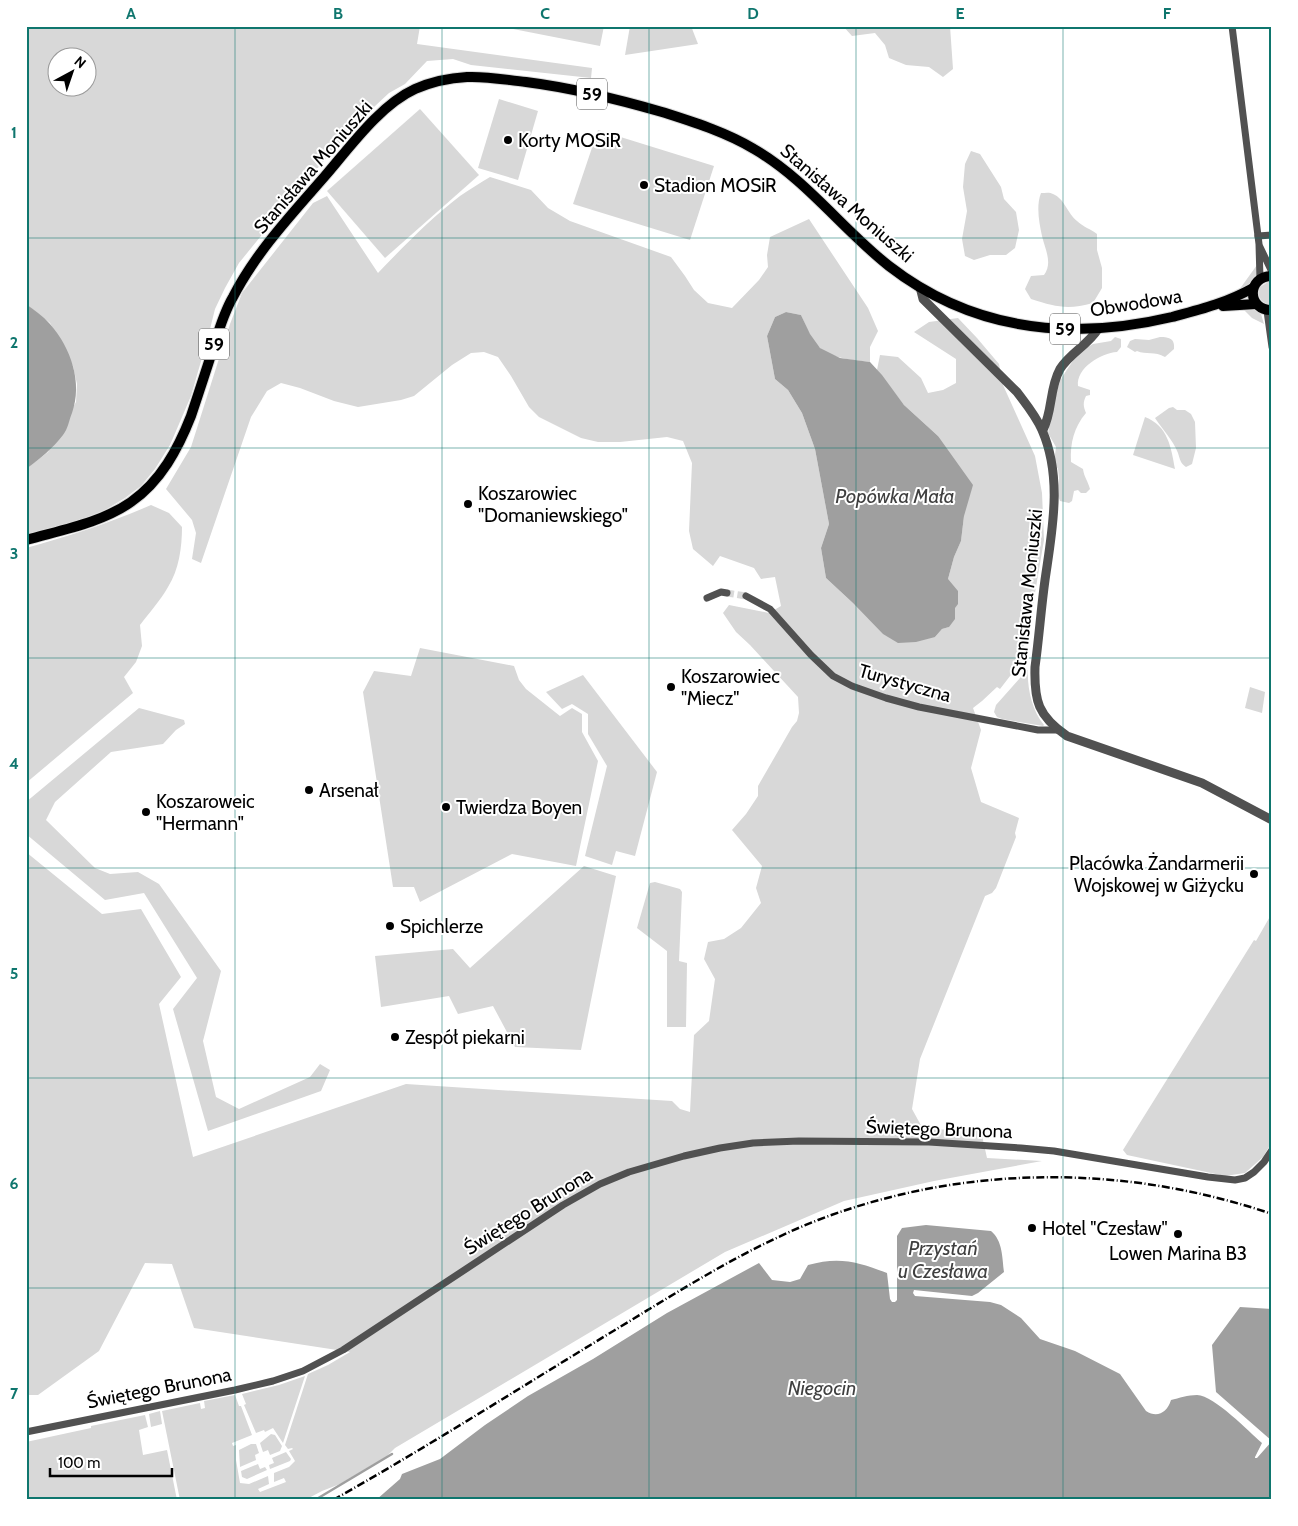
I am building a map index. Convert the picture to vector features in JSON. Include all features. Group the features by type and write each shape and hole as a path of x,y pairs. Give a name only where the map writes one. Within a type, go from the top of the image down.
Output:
{"main road":[{"name":"Stanisława Moniuszki","path":"26,540 82,524 115,511 130,503 151,484 170,461 185,431 224,314 240,283 254,262 285,223 378,116 410,91 443,80 467,77 490,78 568,88 628,102 719,131 777,163 791,174 862,243 891,267 920,287"},
{"path":"1270,310 1261,308 1256,304 1253,288 1260,279 1272,276"},
{"name":"Obwodowa","path":"920,287 968,310 1007,322 1040,328 1070,330 1139,324 1215,306 1238,297 1253,288"},
{"name":"Obwodowa","path":"1215,306 1256,304"}],"street":[{"path":"1232,26 1259,244 1260,279"},
{"path":"1258,236 1272,234"},
{"path":"1259,244 1272,272"},
{"name":"Stanisława Moniuszki","path":"920,287 923,300 1017,392 1029,407 1042,430 1053,469 1054,508 1034,685 1040,709 1045,717 1067,736 1202,783 1271,818"},
{"path":"1270,310 1272,347"},
{"path":"1042,430 1048,420 1053,388 1061,369 1072,354 1094,336 1098,329"},
{"path":"707,598 721,592 727,593"},
{"name":"Turystyczna","path":"746,596 770,609 811,655 833,676 852,686 886,698 929,709 1038,730 1058,730"},
{"name":"Świętego Brunona","path":"26,1432 235,1390 303,1371 343,1350 563,1205 600,1184 629,1172 711,1150 753,1143 799,1141 938,1143 1054,1151 1235,1180 1245,1178 1254,1172 1272,1150"}],"shaded area":[{"path":"26,26 420,26 417,44 592,68 591,78 471,65 453,59 427,61 405,84 389,93 361,119 295,194 239,263 215,309 191,396 170,445 155,469 141,486 105,510 80,520 26,536 26,469 48,452 76,402 77,384 73,366 50,323 26,304"},
{"path":"498,26 604,26 600,46"},
{"path":"630,26 691,26 698,44 625,55"},
{"path":"843,26 950,26 953,69 943,77 929,67 906,65 889,58 885,45 875,33 852,36"},
{"name":"Korty MOSiR","path":"499,99 538,111 518,180 478,168"},
{"path":"420,109 479,175 385,258 327,191"},
{"name":"Stadion MOSiR","path":"598,130 714,166 690,240 573,204"},
{"path":"971,151 980,154 1001,187 1004,199 1016,212 1019,230 1015,248 1006,255 990,255 974,260 965,256 962,239 967,211 963,187 965,164"},
{"path":"490,177 531,190 548,208 570,221 671,257 694,290 708,303 732,308 759,280 768,267 767,255 770,237 809,219 868,308 878,331 870,347 870,362 838,357 821,349 812,338 801,315 786,312 775,317 767,336 775,379 788,390 802,413 815,449 829,524 821,548 826,578 854,604 935,637 942,629 949,627 948,579 961,541 964,516 938,436 904,405 877,370 880,355 898,357 921,378 928,393 943,390 956,383 956,359 914,332 929,322 958,318 999,364 1003,385 1035,456 1042,493 1044,540 1027,640 1017,658 1021,662 1000,689 997,687 973,708 981,730 971,768 981,802 1019,818 1015,833 1016,837 996,888 992,893 985,896 920,1059 912,1109 923,1129 961,1130 979,1128 987,1158 1042,1161 934,1181 844,1201 725,1252 395,1448 387,1456 340,1484 305,1500 180,1500 162,1411 200,1403 201,1409 205,1408 204,1401 235,1395 252,1435 232,1443 233,1446 236,1445 236,1460 240,1483 249,1484 268,1476 269,1484 258,1489 260,1492 286,1482 284,1478 274,1482 274,1473 289,1467 295,1461 289,1451 293,1449 288,1449 285,1445 308,1374 350,1352 194,1328 172,1264 145,1263 99,1351 38,1395 26,1395 26,852 102,914 141,909 181,977 159,1004 193,1157 406,1084 672,1101 680,1109 690,1112 694,1035 709,1021 715,979 704,959 708,942 724,939 741,928 761,903 756,888 762,866 732,830 758,796 758,786 797,721 799,713 798,697 736,632 723,613 729,605 769,613 781,606 775,577 761,579 754,568 720,556 713,566 693,549 689,531 692,463 683,441 667,437 620,442 598,442 581,438 539,417 529,407 498,357 484,352 471,353 452,365 414,396 358,407 281,383 267,391 251,417 201,563 192,559 196,533 192,520 166,489 191,447 230,324 242,293 313,203 327,196 378,273 438,214 460,196"},
{"path":"1041,193 1050,193 1057,196 1077,221 1097,234 1097,250 1102,268 1102,288 1093,303 1069,307 1055,306 1031,299 1025,289 1031,276 1044,275 1048,266 1048,256 1038,214"},
{"path":"1257,265 1257,276 1248,290 1239,290"},
{"path":"1268,282 1272,282 1272,304 1266,304 1258,294 1260,287"},
{"path":"1243,309 1255,309 1261,314 1264,324 1252,318"},
{"path":"1115,337 1121,339 1121,347 1117,352 1097,358 1085,368 1078,379 1078,386 1090,390 1090,395 1085,398 1084,408 1086,413 1078,424 1074,436 1071,448 1071,462 1083,469 1090,489 1086,493 1081,493 1078,490 1074,491 1072,501 1069,503 1060,501 1058,496 1058,469 1054,462 1056,447 1048,433 1060,381 1079,352 1093,344 1111,341"},
{"path":"1160,337 1169,338 1174,343 1174,349 1165,357 1158,354 1135,352 1127,347 1130,341 1135,339 1149,340"},
{"path":"1173,407 1177,410 1185,410 1191,414 1195,422 1196,448 1192,464 1186,467 1181,462 1173,444 1155,418"},
{"path":"1145,417 1153,421 1164,432 1170,445 1175,469 1133,455"},
{"path":"151,505 169,513 182,527 181,542 179,558 172,580 162,597 140,625 142,646 136,662 124,677 133,693 26,783 26,548 89,529"},
{"path":"420,648 514,666 519,680 526,689 560,716 572,708 582,714 582,732 598,761 576,866 512,854 420,902 414,887 393,887 363,692 374,671 411,676"},
{"path":"1027,670 1031,699 1043,726 1002,719 997,717 994,712 996,705"},
{"path":"583,675 657,772 635,856 616,851 612,865 585,856 607,766 588,734 588,714 572,704 562,709 546,692"},
{"path":"1250,687 1265,692 1262,713 1245,708"},
{"path":"139,708 184,720 185,724 176,730 163,744 111,752 55,802 46,820 95,868 110,874 138,872 159,884 221,971 203,1041 216,1097 239,1109 310,1077 320,1064 330,1070 321,1091 208,1131 173,1009 197,978 144,893 105,900 26,834 26,802"},
{"path":"584,866 616,876 581,1050 515,1047 493,1006 458,1014 449,996 381,1007 375,956 453,949 470,968"},
{"path":"655,882 680,889 682,892 679,961 687,963 686,1027 667,1027 667,951 637,928 650,883"},
{"path":"1272,913 1272,1142 1263,1157 1245,1173 1225,1176 1127,1155 1123,1150"},
{"path":"305,1376 283,1443 273,1428 265,1432 264,1430 256,1433 244,1405 246,1404 242,1394 279,1385"},
{"path":"160,1411 162,1424 151,1427 149,1414"},
{"path":"145,1415 148,1427 139,1430 143,1455 167,1450 177,1500 26,1500 26,1442"},
{"path":"271,1434 275,1435 282,1446 280,1451 270,1455 268,1450 263,1452 260,1443"},
{"path":"251,1444 256,1444 259,1453 255,1455 256,1460 240,1467 239,1450"},
{"path":"286,1452 291,1459 290,1461 270,1469 269,1465 274,1463 272,1458"},
{"path":"258,1464 260,1469 265,1467 267,1470 247,1479 242,1477 241,1471"}],"water":[{"path":"26,304 47,321 64,344 73,366 76,390 75,402 65,433 51,449 26,469"},
{"name":"Popówka Mała","path":"786,312 801,315 810,334 820,348 840,358 870,362 904,405 938,436 973,485 964,516 961,541 948,579 958,591 955,619 949,627 942,629 935,637 916,642 898,643 883,634 826,578 821,548 829,524 815,449 802,413 788,390 775,379 767,336 775,317"},
{"name":"Niegocin","path":"926,1225 991,1231 1000,1245 1004,1272 972,1296 914,1290 915,1296 990,1302 1001,1305 1021,1318 1040,1339 1075,1351 1120,1374 1146,1411 1150,1413 1161,1413 1167,1408 1171,1400 1187,1396 1197,1395 1213,1401 1262,1443 1255,1458 1272,1441 1272,1500 376,1500 400,1479 402,1474 440,1459 528,1396 593,1359 667,1313 759,1263 772,1280 790,1282 800,1279 808,1265 829,1261 858,1263 887,1273 890,1299 892,1302 895,1302 897,1300 897,1236 902,1228"},
{"path":"1240,1307 1272,1309 1272,1441 1216,1392 1212,1345"}],"waterway":[{"path":"315,1500 392,1454"}],"tunnel":[{"path":"727,593 746,596"}],"railway":[{"path":"333,1500 440,1438 714,1270 791,1231 873,1202 930,1188 987,1180 1045,1177 1102,1179 1160,1186 1216,1198 1272,1214"}],"place":[{"name":"Korty MOSiR","path":"508,140"},
{"name":"Stadion MOSiR","path":"644,185"},
{"name":"Koszarowiec \"Domaniewskiego\"","path":"468,504"},
{"name":"Koszarowiec \"Miecz\"","path":"671,687"},
{"name":"Arsenał","path":"309,790"},
{"name":"Twierdza Boyen","path":"446,807"},
{"name":"Koszaroweic \"Hermann\"","path":"146,812"},
{"name":"Placówka Żandarmerii Wojskowej w Giżycku","path":"1254,874"},
{"name":"Spichlerze","path":"390,926"},
{"name":"Zespół piekarni","path":"395,1037"},
{"name":"Hotel \"Czesław\"","path":"1032,1228"},
{"name":"Lowen Marina B3","path":"1178,1234"}],"water label":[{"name":"Przystań u Czesława","path":"943,1260"}]}
